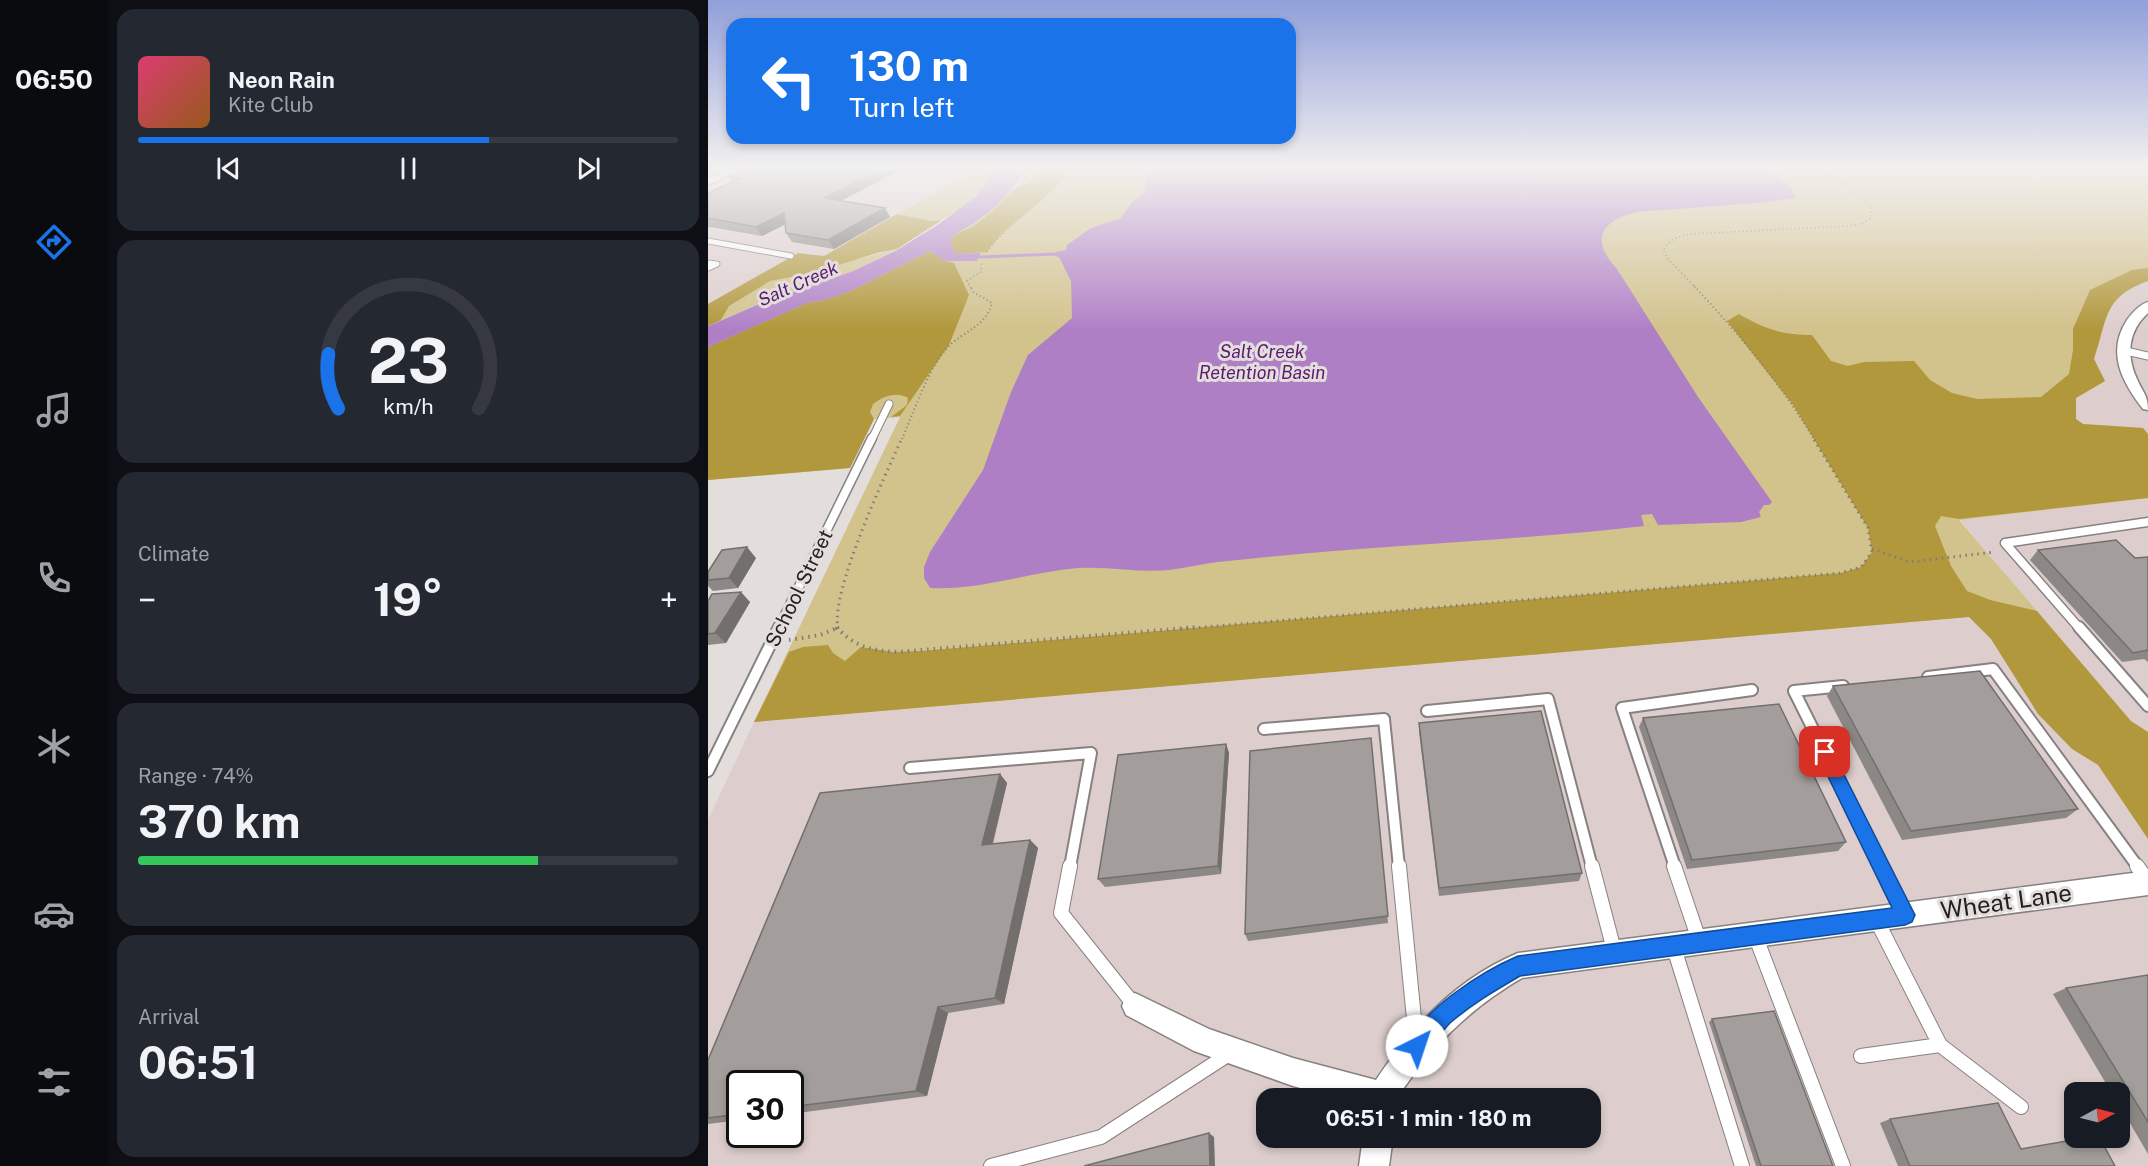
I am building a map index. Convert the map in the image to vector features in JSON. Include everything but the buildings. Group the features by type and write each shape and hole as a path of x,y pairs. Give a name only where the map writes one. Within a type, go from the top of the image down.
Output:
{"street":[{"path":"2148,306 2129,325 2122,350 2126,368 2136,390 2148,406"},
{"name":"Wheat Lane","path":"1388,1088 1417,1046 1442,1017 1481,987 1518,966 2148,882"},
{"path":"1136,1006 1204,1041 1293,1072 1350,1088"},
{"path":"1374,1166 1376,1148"}],"lane":[{"path":"708,241 791,256"},
{"path":"708,262 717,264 708,268"},
{"path":"2122,350 2148,356"},
{"name":"School Street","path":"708,771 889,404"},
{"path":"2148,522 2005,543 2148,706"},
{"path":"1911,678 1993,669 2148,882"},
{"path":"1853,685 1794,691 1905,915"},
{"path":"1700,942 1622,708 1752,690"},
{"path":"1427,711 1548,699 1614,953"},
{"path":"1264,729 1384,719 1417,1046"},
{"path":"910,768 1091,753 1061,913 1136,1006"},
{"path":"1876,919 1940,1045 2021,1107"},
{"path":"1755,935 1843,1166"},
{"path":"1673,946 1742,1166"},
{"path":"1861,1056 1940,1045"},
{"path":"991,1166 1101,1137 1233,1051"}],"path":[{"path":"987,252 996,239 1016,221"},
{"path":"982,261 981,272 967,281 972,292 992,303 991,313 983,323 949,345 938,360 891,464 849,570 836,614 837,628 854,645 871,650 921,651 1841,573 1861,567 1872,549 1868,528 1793,405 1748,345 1668,259 1663,250 1665,245 1673,240 1690,234 1848,226 1866,221"},
{"path":"1872,549 1910,562 1989,553"},
{"path":"772,642 820,635 837,628"}],"shaded area":[{"path":"708,221 884,221 824,256 798,253 708,304"},
{"path":"884,221 940,221 897,249 812,273 770,281 729,306 721,320 708,326 708,304 798,253 824,256"},
{"path":"953,221 2148,221 2148,281 2123,294 2109,310 2094,359 2105,381 2076,398 2076,419 2083,424 2143,428 2148,434 2148,498 1959,520 2037,611 754,722 900,417 874,419 850,468 708,480 708,347 777,315"},
{"path":"979,221 1015,221 987,252 958,254 951,243 953,235"},
{"path":"897,249 853,271 798,291 783,294 721,320 728,306 770,281"},
{"path":"930,251 945,261 954,263 969,295 949,345 900,416 891,417 907,405 908,398 904,396 890,395 873,404 870,412 874,419 850,468 708,480 708,347 807,303 825,300 853,290"},
{"path":"2148,268 2148,281 2123,294 2109,311 2094,359 2105,381 2076,398 2076,419 2083,424 2143,428 2148,434 2148,498 1959,519 1941,516 1935,526 1951,566 1967,591 1990,600 2037,611 2131,721 2148,732 2148,839 2098,765 2072,749 2038,714 1991,639 1969,617 754,722 789,652 803,647 828,645 833,653 845,661 861,647 893,652 921,651 1841,573 1861,567 1872,552 1868,528 1793,405 1727,321 1739,314 1774,330 1812,335 1831,361 1848,366 1864,362 1914,361 1930,380 1952,393 1977,399 2041,397 2069,374 2073,350 2073,329 2090,290 2132,270"},
{"path":"2148,281 2148,434 2143,428 2083,424 2076,419 2076,398 2105,381 2094,359 2109,307 2127,288"},
{"path":"2148,498 2148,1166 708,1166 708,820 754,722 2036,611 1959,519"}],"water":[{"path":"942,221 976,221 953,235 951,243 954,251 959,254 981,253 977,261 945,261 930,251 853,290 825,300 807,303 708,347 708,326 783,294 798,291 853,271 897,250"},
{"name":"Salt Creek Retention Basin","path":"1111,221 1613,221 1607,226 1602,241 1609,259 1698,397 1772,502 1764,505 1759,512 1761,517 1741,522 1658,525 1652,514 1641,515 1644,526 1271,557 1169,570 1078,568 968,587 930,588 924,578 924,567 930,552 983,470 1011,392 1028,355 1072,318 1071,281 1059,257 1054,256 1056,252 1066,250 1067,245 1091,228"}],"waterway":[{"path":"980,257 1055,254"}],"route":[{"path":"1417,1046 1442,1017 1481,987 1518,966 1905,915 1825,752"}],"water label":[{"name":"Salt Creek","path":"798,284"}]}
